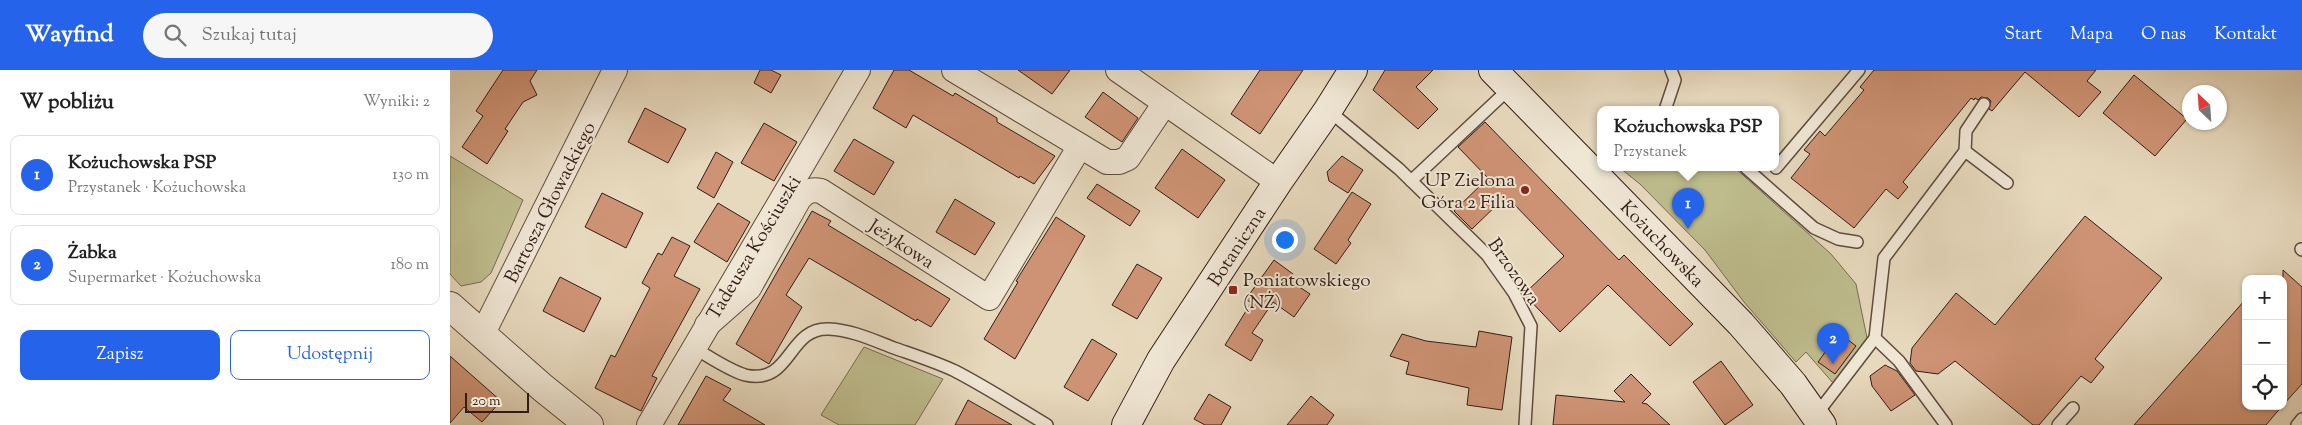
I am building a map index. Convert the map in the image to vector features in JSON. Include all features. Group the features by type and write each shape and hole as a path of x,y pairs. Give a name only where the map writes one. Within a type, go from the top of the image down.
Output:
{"main road":[{"name":"Botaniczna","path":"1126,425 1162,360 1353,70"},
{"name":"Kożuchowska","path":"1502,79 1597,170"},
{"name":"Kożuchowska","path":"1598,171 1741,324 1794,384 1815,422"},
{"path":"450,306 589,425"}],"street":[{"name":"Bartosza Głowackiego","path":"482,335 615,70"},
{"name":"Tadeusza Kościuszki","path":"649,425 858,70"},
{"path":"954,70 1107,162 1119,162 1128,158 1165,103"},
{"path":"1118,70 1278,182"},
{"name":"Jeżykowa","path":"707,325 749,288 799,199 811,189 821,191 989,298 1080,146"}],"lane":[{"path":"1670,106 1675,80 1671,70"},
{"path":"1779,163 1860,70"},
{"path":"1411,181 1502,79"},
{"path":"1815,422 1875,338 1884,258 1965,151 1966,131 1984,104"},
{"name":"Brzozowa","path":"1328,110 1411,181 1487,256 1524,312 1531,326 1526,425"},
{"path":"1965,151 2007,183"},
{"path":"1750,171 1814,228 1838,238 1857,242"},
{"path":"1763,182 1772,171"},
{"path":"694,348 737,372 746,375 763,375 770,374 780,368 807,333 817,330 839,330 864,336 954,371 1047,425"},
{"path":"1875,338 1899,361 1946,425"},
{"path":"2058,425 2073,408"},
{"path":"2297,425 2302,419"}],"shaded area":[{"path":"450,156 523,200 491,273 481,282 461,286 450,274"},
{"path":"1624,171 1738,171 1831,254 1856,284 1867,338 1833,383 1806,352 1796,362 1744,302 1705,250 1640,184"},
{"path":"864,347 943,379 915,425 839,425 821,415"}],"building":[{"path":"503,70 537,70 530,81 537,95 523,102 505,129 508,131 487,164 462,147 483,116 476,111"},
{"path":"760,70 771,70 781,75 771,93 754,83"},
{"path":"894,70 909,70 953,96 955,93 997,118 997,122 1055,156 1034,184 1020,176 1019,178 913,115 906,128 873,108"},
{"path":"1018,70 1070,70 1052,94"},
{"path":"1260,70 1303,70 1260,134 1231,114"},
{"path":"1385,70 1433,70 1416,87 1438,109 1418,129 1373,90"},
{"path":"1874,70 2096,70 2087,81 2101,92 2079,117 2025,72 1992,111 1989,109 1991,101 1988,98 1981,97 1978,100 1975,98 1974,100 1971,98 1903,182 1908,187 1898,199 1886,189 1854,228 1791,178 1810,154 1804,150 1820,131 1825,136 1864,90 1860,87"},
{"path":"2134,75 2182,115 2182,125 2155,156 2103,113"},
{"path":"1103,92 1138,118 1122,142 1085,117"},
{"path":"645,108 686,129 668,163 628,142"},
{"path":"1485,122 1619,260 1624,255 1693,324 1670,346 1608,285 1560,332 1524,294 1564,256 1511,201 1506,204 1503,199 1472,229 1454,211 1488,178 1458,147"},
{"path":"764,123 797,142 774,181 741,163"},
{"path":"854,139 894,162 874,195 834,171"},
{"path":"1182,149 1225,180 1198,218 1155,188"},
{"path":"716,152 733,162 714,198 697,188"},
{"path":"1342,156 1363,170 1348,193 1329,181 1327,172"},
{"path":"1097,184 1140,211 1130,226 1087,198"},
{"path":"1352,192 1371,204 1348,240 1351,243 1336,264 1314,249"},
{"path":"602,193 643,213 626,248 585,227"},
{"path":"955,199 995,223 975,255 936,232"},
{"path":"718,203 750,222 727,262 694,242"},
{"path":"812,211 831,221 828,225 950,299 931,327 917,319 916,321 809,258 786,295 802,307 769,364 736,344"},
{"path":"2085,216 2162,278 2095,359 2104,367 2091,383 2081,376 2039,425 2033,425 1955,361 1938,374 1916,371 1910,363 1912,348 1956,293 1995,325"},
{"path":"1056,217 1085,236 1015,359 984,339 1018,282 1016,281"},
{"path":"672,237 690,246 674,276 700,289 652,376 657,378 641,411 595,388 611,355 615,357 650,288 642,283 658,253 662,255"},
{"path":"1274,260 1293,274 1289,280 1310,294 1294,317 1273,302 1252,333 1263,340 1251,361 1225,345 1251,303 1246,299"},
{"path":"1137,264 1162,278 1137,319 1112,305"},
{"path":"2283,270 2302,287 2302,384 2287,401 2287,275 2283,275"},
{"path":"560,277 601,298 584,332 543,311"},
{"path":"2242,304 2242,410 2279,410 2266,425 2134,425"},
{"path":"1479,331 1512,337 1502,410 1467,405 1469,388 1406,374 1409,362 1390,356 1402,334 1426,341 1476,347"},
{"path":"1839,333 1856,346 1835,374 1818,362"},
{"path":"1092,339 1117,354 1088,401 1064,387"},
{"path":"450,356 501,401 482,422 464,407 450,423"},
{"path":"1721,361 1753,405 1725,425 1693,382"},
{"path":"1885,365 1897,371 1915,395 1891,411 1872,386 1870,376"},
{"path":"1631,374 1651,394 1642,403 1647,404 1670,425 1553,425 1556,395 1625,402 1614,391"},
{"path":"706,376 731,389 723,400 765,425 678,425"},
{"path":"1209,394 1231,407 1221,425 1205,425 1194,419"},
{"path":"1311,396 1334,415 1327,425 1287,425"},
{"path":"968,400 1012,425 955,425"}],"place":[{"name":"UP Zielona Góra 2 Filia","path":"1525,190"},
{"name":"Kożuchowska PSP","path":"1688,229"},
{"name":"Poniatowskiego (NŻ)","path":"1233,290"},
{"name":"Żabka","path":"1833,364"}]}
